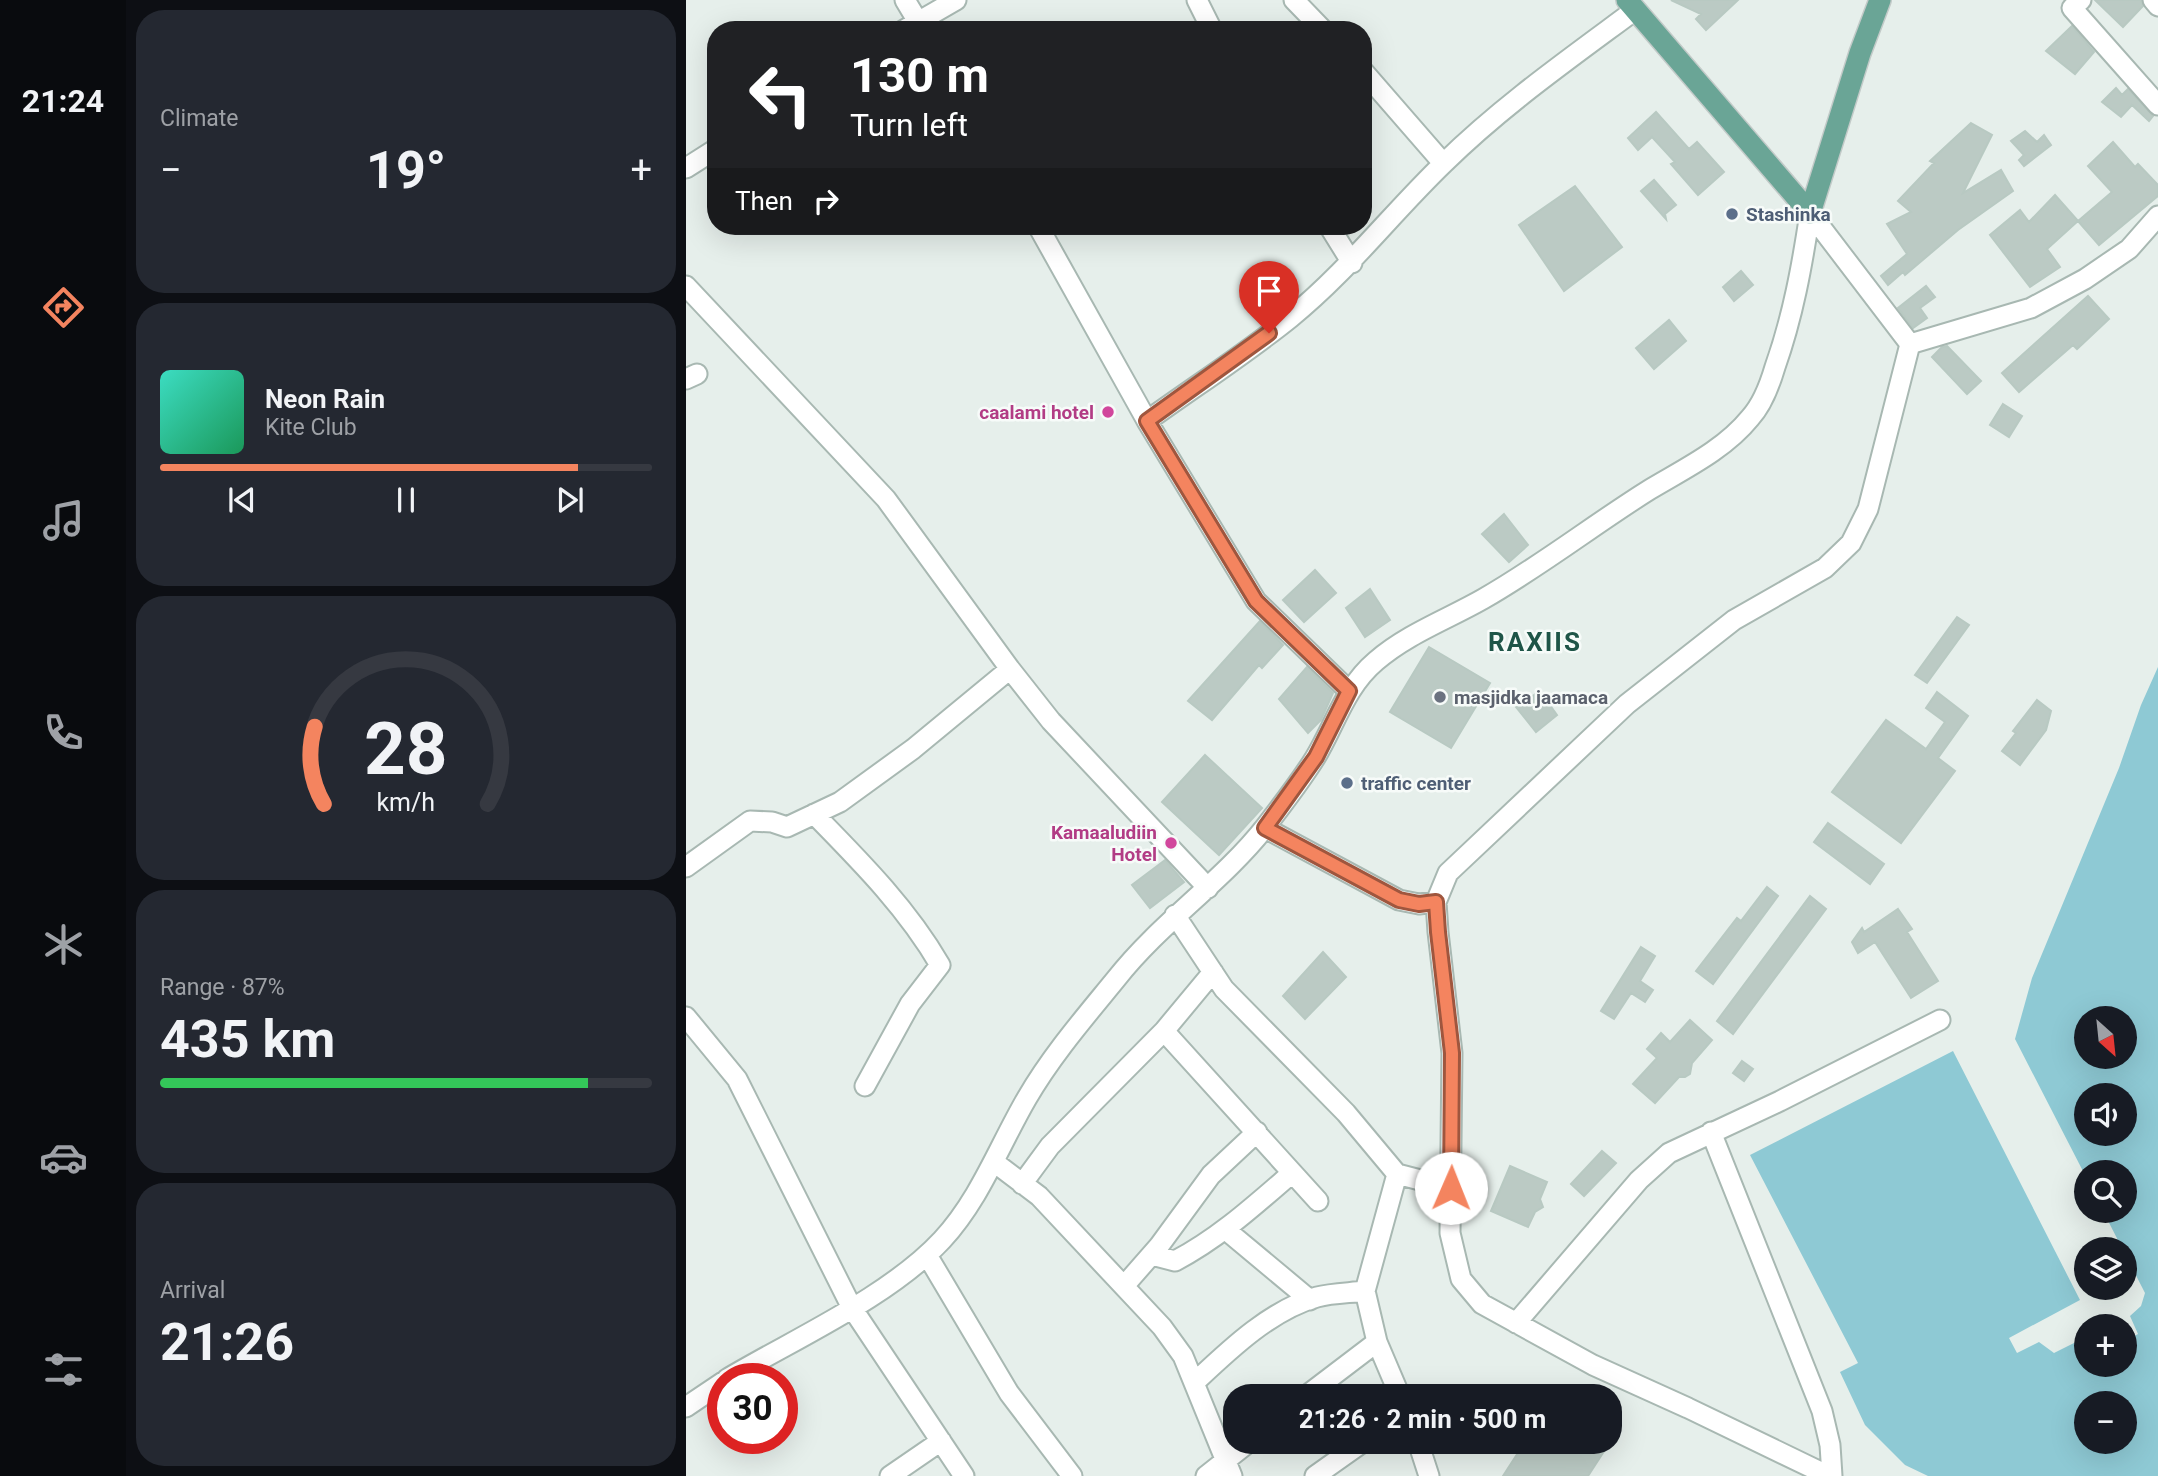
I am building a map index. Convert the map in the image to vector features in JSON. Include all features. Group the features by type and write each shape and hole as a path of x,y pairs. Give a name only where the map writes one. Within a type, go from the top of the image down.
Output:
{"main road":[{"path":"1810,214 1860,53 1880,0"},
{"path":"1631,5 1810,214"}],"street":[{"path":"905,0 913,21"},
{"path":"924,21 956,0"},
{"path":"1197,0 1208,21"},
{"path":"1294,0 1314,21"},
{"path":"2081,0 2072,8 2158,105"},
{"path":"2153,0 2158,6"},
{"path":"1147,421 1290,318 1352,262 1444,163 1631,5"},
{"path":"1372,81 1444,163"},
{"path":"686,168 707,155"},
{"path":"1810,214 1910,344"},
{"path":"755,1363 852,1308 927,1255 962,1215 994,1162 1029,1094 1058,1051 1120,973 1175,915 1208,888 1265,828 1316,757 1349,691 1376,661 1510,583 1611,514 1707,454 1733,436 1753,416 1771,380 1790,322 1810,214"},
{"path":"1910,344 2031,308 2085,279 2129,249 2158,216"},
{"path":"1043,235 1147,421 1256,601 1349,691"},
{"path":"1335,235 1352,262"},
{"path":"686,285 886,499 1051,721 1208,888"},
{"path":"1711,1132 1822,1411 1830,1445 1830,1476 1593,1365 1482,1304 1461,1279 1450,1233 1452,1053 1436,902 1448,873 1627,704 1734,620 1825,568 1851,543 1868,509 1910,344"},
{"path":"686,867 750,821 772,822 787,827 840,802 913,750 1010,669"},
{"path":"814,814 894,900 928,944 940,965 910,1004 865,1086"},
{"path":"1265,828 1399,900 1419,904 1436,902"},
{"path":"1175,915 1224,989 1346,1114 1397,1174 1451,1188"},
{"path":"1023,1184 1051,1146 1164,1031 1213,972"},
{"path":"686,1017 737,1079 852,1308 964,1476"},
{"path":"1517,1323 1655,1163 1679,1146 1780,1101 1940,1020"},
{"path":"1164,1031 1318,1201"},
{"path":"1124,1286 1152,1255 1211,1175 1256,1132"},
{"path":"994,1162 1039,1196 1162,1327 1183,1356 1229,1468"},
{"path":"1152,1255 1175,1261 1226,1230 1293,1172"},
{"path":"1395,1384 1377,1342 1365,1291 1397,1174"},
{"path":"1226,1230 1310,1300"},
{"path":"927,1255 1009,1393 1072,1476"},
{"path":"1194,1383 1238,1343 1276,1315 1317,1297 1365,1291"},
{"path":"1322,1384 1377,1342"},
{"path":"686,1407 707,1392"},
{"path":"890,1476 941,1441"},
{"path":"1206,1476 1229,1468 1240,1454"},
{"path":"1315,1476 1346,1454"},
{"path":"1422,1454 1429,1476"}],"water":[{"path":"2158,667 2158,1476 1928,1476 1905,1465 1865,1425 1840,1372 1858,1363 1750,1155 1953,1051 2074,1288 2074,1300 2080,1300 2009,1338 2017,1353 2039,1342 2054,1353 2074,1343 2074,1377 2137,1377 2137,1314 2132,1314 2141,1306 2145,1293 2137,1277 2137,1237 2116,1237 2109,1223 2137,1223 2137,1160 2077,1160 2015,1039 2032,978 2119,768 2141,705"}],"building":[{"path":"1671,0 1738,0 1706,30 1696,19 1701,14"},
{"path":"2095,0 2141,0 2143,6 2123,27"},
{"path":"2072,26 2094,52 2075,74 2046,51"},
{"path":"2116,88 2122,95 2128,89 2153,116 2149,121 2132,105 2121,117 2102,102"},
{"path":"1656,112 1689,149 1697,142 1724,172 1698,195 1671,164 1675,162 1652,137 1638,150 1628,138"},
{"path":"1971,123 1992,135 1963,193 2001,170 2013,191 1958,230 1905,275 1903,272 1888,285 1881,276 1907,254 1887,224 1911,212 1898,201 1934,163 1930,161"},
{"path":"2025,131 2037,142 2044,135 2051,145 2024,166 2019,160 2024,155 2011,141"},
{"path":"2113,142 2135,167 2138,164 2158,185 2158,196 2099,245 2078,221 2112,192 2088,166"},
{"path":"1654,180 1676,205 1665,214 1666,219 1641,191"},
{"path":"1575,186 1622,247 1564,291 1519,225"},
{"path":"2055,195 2078,221 2047,249 2060,267 2030,287 1990,235 2020,210 2029,222"},
{"path":"1741,271 1753,285 1734,301 1723,287"},
{"path":"1926,286 1935,297 1920,308 1927,318 1913,328 1898,308"},
{"path":"2088,296 2109,319 2077,349 2073,345 2019,392 2002,373"},
{"path":"1669,320 1686,341 1654,369 1636,348"},
{"path":"1947,346 1981,381 1967,394 1932,357 1942,347"},
{"path":"2003,404 2022,416 2009,437 1990,425"},
{"path":"1504,514 1528,545 1509,562 1482,534"},
{"path":"1315,570 1336,593 1304,622 1283,600"},
{"path":"1370,589 1390,620 1365,637 1346,608"},
{"path":"1957,617 1969,625 1927,683 1915,675"},
{"path":"1260,621 1283,645 1262,668 1259,665 1212,720 1188,701"},
{"name":"masjidka jaamaca","path":"1429,647 1490,683 1451,748 1390,712"},
{"path":"1307,667 1333,693 1321,720 1308,733 1279,699"},
{"path":"1540,691 1557,715 1536,732 1516,707"},
{"path":"1937,692 1968,716 1938,758 1955,771 1901,843 1832,792 1886,720 1926,749 1945,722 1926,708"},
{"path":"2037,700 2051,711 2046,730 2020,765 2002,751 2016,733 2013,731"},
{"path":"1205,755 1262,808 1219,855 1162,802"},
{"path":"1828,823 1884,864 1870,884 1814,842"},
{"path":"1165,860 1184,882 1150,908 1132,885"},
{"path":"1767,887 1778,896 1713,984 1696,971 1737,918 1741,921"},
{"path":"1810,896 1826,909 1733,1034 1717,1021"},
{"path":"1898,909 1912,929 1907,932 1938,981 1911,998 1875,942 1858,953 1852,942 1862,928 1864,932"},
{"path":"1641,947 1655,956 1640,981 1653,990 1645,1002 1631,993 1614,1019 1601,1011"},
{"path":"1323,952 1346,977 1305,1019 1283,996"},
{"path":"1690,1020 1712,1040 1692,1063 1690,1074 1679,1077 1655,1103 1633,1084 1657,1058 1647,1049 1661,1033 1670,1042"},
{"path":"1742,1061 1753,1069 1744,1081 1733,1073"},
{"path":"1602,1151 1616,1163 1584,1196 1571,1184"},
{"path":"1510,1166 1547,1182 1540,1199 1543,1207 1535,1212 1528,1227 1491,1211"},
{"path":"1517,1454 1602,1454 1588,1476 1503,1476"}],"place":[{"name":"Stashinka","path":"1732,214"},
{"name":"caalami hotel","path":"1108,412"},
{"name":"masjidka jaamaca","path":"1440,697"},
{"name":"traffic center","path":"1347,783"},
{"name":"Kamaaludiin Hotel","path":"1171,843"}],"district":[{"name":"RAXIIS","path":"1535,642"}],"route":[{"path":"1269,333 1147,421 1256,601 1349,691 1316,757 1265,828 1399,900 1419,904 1436,902 1452,1053 1451,1188"}]}
